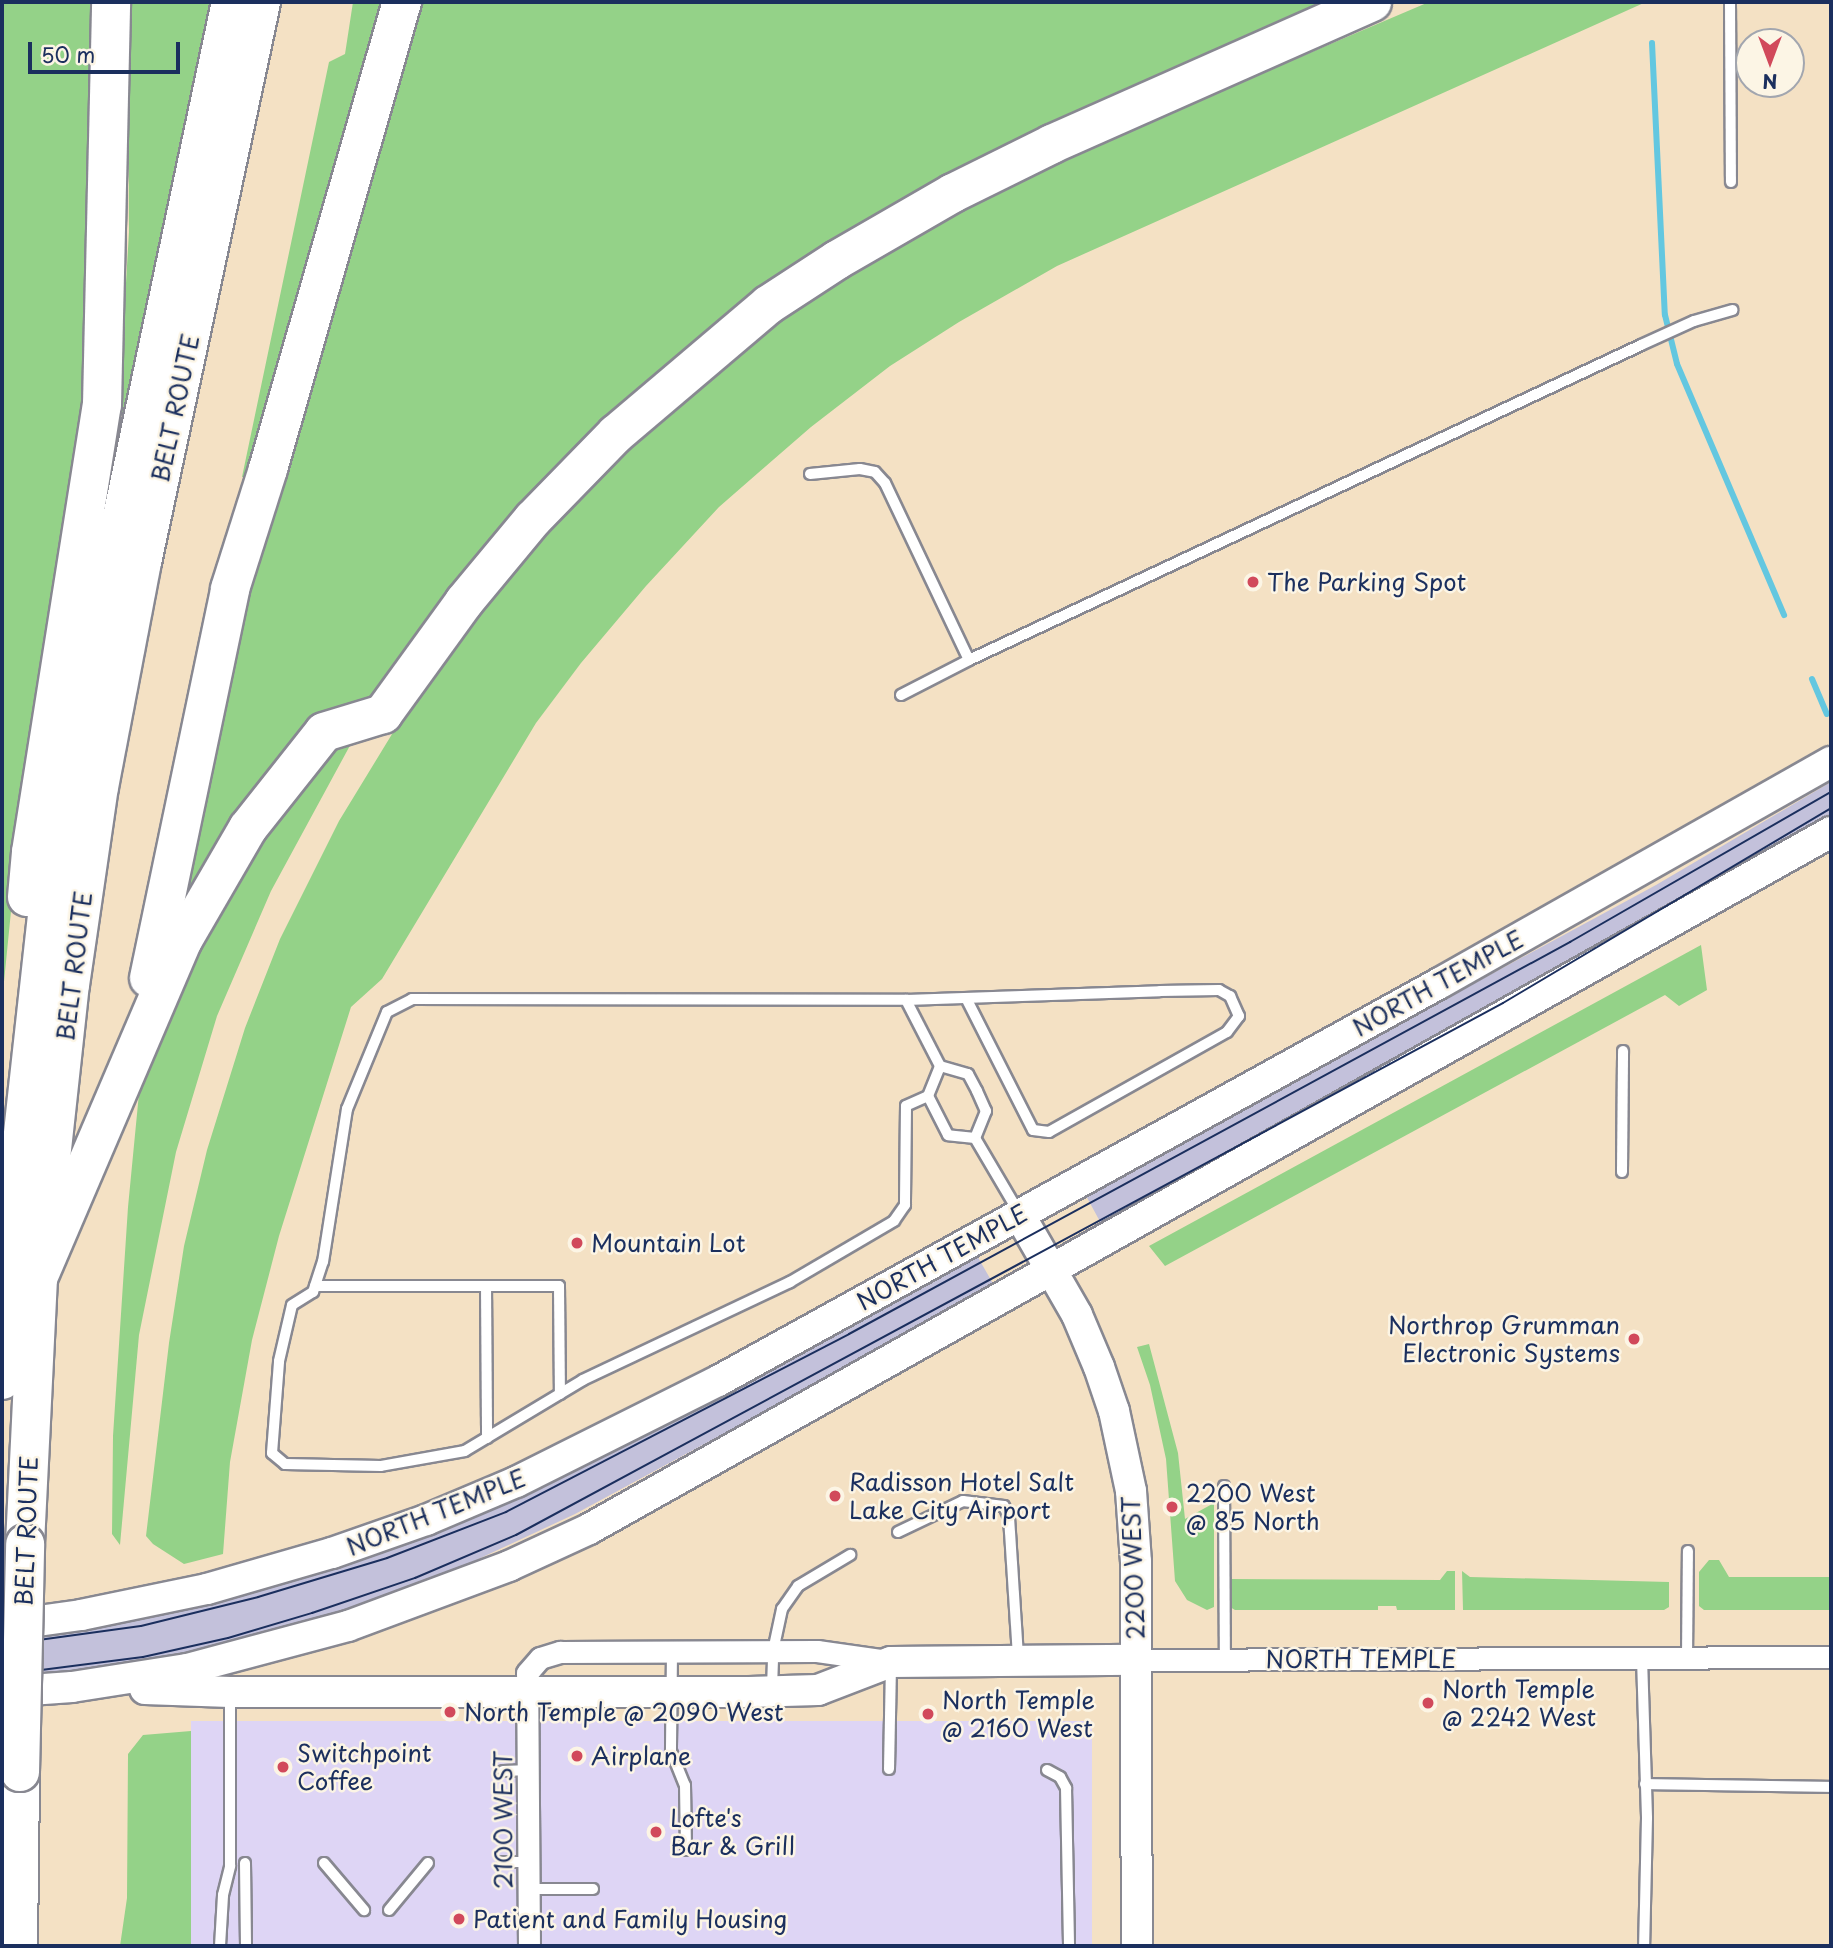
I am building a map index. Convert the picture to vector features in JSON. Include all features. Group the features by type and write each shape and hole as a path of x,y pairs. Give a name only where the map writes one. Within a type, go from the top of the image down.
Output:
{"highway":[{"path":"34,1044 22,953 31,852 103,405 111,2"},
{"name":"BELT ROUTE","path":"2,1380 20,1160 48,906 108,584 231,2"},
{"name":"BELT ROUTE","path":"18,1946 25,1544 38,1279 70,985 99,787 142,562 261,2"},
{"path":"131,1062 230,589 268,470 402,2"},
{"path":"38,1279 183,940 248,828 324,732 383,714 464,602 533,519 616,434 768,305 837,260 953,193 1052,144 1372,2"}],"main road":[{"name":"NORTH TEMPLE","path":"2,1626 80,1615 207,1589 332,1553 426,1520 516,1482 718,1381 1440,984 1831,762"},
{"name":"NORTH TEMPLE","path":"2,1692 72,1687 187,1669 348,1626 509,1566 589,1529 1831,832"},
{"name":"2200 WEST","path":"1019,1214 1052,1270 1099,1367 1125,1454 1134,1526 1137,1946"},
{"name":"NORTH TEMPLE","path":"72,1687 230,1692 772,1692 818,1690 891,1662 1136,1660"}],"street":[{"name":"NORTH TEMPLE","path":"528,1693 527,1673 534,1663 549,1654 817,1651 891,1662"},
{"name":"NORTH TEMPLE","path":"1136,1660 1831,1657"},
{"name":"2100 WEST","path":"528,1693 529,1946"}],"lane":[{"path":"1730,2 1731,182"},
{"path":"901,695 969,660 1642,345 1694,321 1732,310"},
{"path":"810,474 860,469 875,472 885,483 969,660"},
{"path":"940,1066 928,1096 906,1106 905,1205 894,1221 790,1282 583,1380 465,1451 381,1466 285,1464 272,1453 279,1361 292,1305 313,1292 323,1262 347,1109 387,1012 412,999 906,1000 966,998 1219,990 1230,996 1239,1016 1227,1032 1049,1132 1033,1130 966,998"},
{"path":"906,1000 940,1066 968,1074 977,1091 986,1111 975,1138"},
{"path":"1622,1172 1623,1051"},
{"path":"928,1096 947,1135 975,1138"},
{"path":"975,1138 1019,1214"},
{"path":"315,1286 559,1286 560,1394"},
{"path":"486,1286 487,1438"},
{"path":"1224,1486 1225,1659"},
{"path":"898,1532 963,1501 1004,1506 1010,1530 1018,1660"},
{"path":"1687,1658 1688,1551"},
{"path":"772,1692 773,1651 782,1609 798,1586 850,1555"},
{"path":"672,1652 671,1751 685,1785 686,1850"},
{"path":"1642,1658 1645,1784 1644,1946"},
{"path":"889,1769 891,1662"},
{"path":"220,1946 223,1895 230,1866 230,1692"},
{"path":"503,1771 530,1770"},
{"path":"1047,1770 1060,1777 1066,1788 1069,1946"},
{"path":"1645,1784 1831,1787"},
{"path":"503,1862 529,1862"},
{"path":"245,1863 246,1946"},
{"path":"324,1863 364,1910"},
{"path":"389,1910 428,1863"},
{"path":"529,1889 593,1889"}],"shaded area":[{"path":"1831,782 1831,815 1644,930 1103,1227 1085,1194 1656,885"},
{"path":"976,1254 995,1287 575,1514 472,1562 332,1614 274,1631 175,1656 2,1684 2,1638 259,1588"},
{"path":"191,1721 1092,1721 1092,1946 191,1946"}],"green space":[{"path":"2,2 101,2 97,335 15,871 2,1002"},
{"path":"128,2 217,2 132,406 118,418 129,232"},
{"path":"353,2 384,2 256,477 242,477 329,62 345,54"},
{"path":"411,2 1344,2 755,296 669,363 586,438 372,705 271,891 217,1016 176,1152 139,1335 120,1545 112,1534 113,1436 128,1207 143,1052 229,665"},
{"path":"1429,2 1646,2 1057,266 959,322 890,366 811,427 719,507 646,586 581,663 536,723 382,979 351,1007 279,1236 252,1340 230,1462 223,1554 184,1564 153,1544 146,1536 169,1343 184,1246 207,1150 245,1028 280,939 339,821 400,721 507,575 603,473 705,376 778,322 898,243 1056,161"},
{"path":"1701,945 1707,990 1679,1006 1665,995 1165,1266 1149,1246"},
{"path":"1149,1344 1178,1453 1185,1519 1214,1503 1214,1607 1207,1610 1187,1600 1175,1581 1166,1459 1150,1385 1137,1347"},
{"path":"1709,1560 1719,1560 1729,1577 1831,1577 1831,1610 1704,1610 1699,1606 1699,1572"},
{"path":"1447,1571 1455,1571 1455,1610 1397,1610 1396,1606 1378,1606 1378,1610 1235,1610 1230,1607 1229,1579 1440,1580"},
{"path":"1462,1571 1470,1577 1669,1582 1669,1607 1664,1610 1463,1610"},
{"path":"191,1731 191,1946 120,1946 127,1898 128,1754 143,1735"}],"waterway":[{"path":"1652,43 1665,315 1677,364 1784,615"},
{"path":"1812,679 1827,714"}],"tram line":[{"path":"2,1645 141,1626 258,1597 387,1558 506,1512 849,1334 1570,942 1831,792"},
{"path":"2,1675 143,1657 228,1638 415,1578 516,1535 1503,1003 1831,808"}],"place":[{"name":"The Parking Spot","path":"1253,582"},
{"name":"Mountain Lot","path":"577,1243"},
{"name":"Northrop Grumman Electronic Systems","path":"1634,1339"},
{"name":"Radisson Hotel Salt Lake City Airport","path":"835,1496"},
{"name":"2200 West @ 85 North","path":"1172,1507"},
{"name":"North Temple @ 2242 West","path":"1428,1703"},
{"name":"North Temple @ 2090 West","path":"450,1712"},
{"name":"North Temple @ 2160 West","path":"928,1714"},
{"name":"Airplane","path":"577,1756"},
{"name":"Switchpoint Coffee","path":"283,1767"},
{"name":"Lofte's Bar & Grill","path":"656,1832"},
{"name":"Patient and Family Housing","path":"459,1919"}]}
